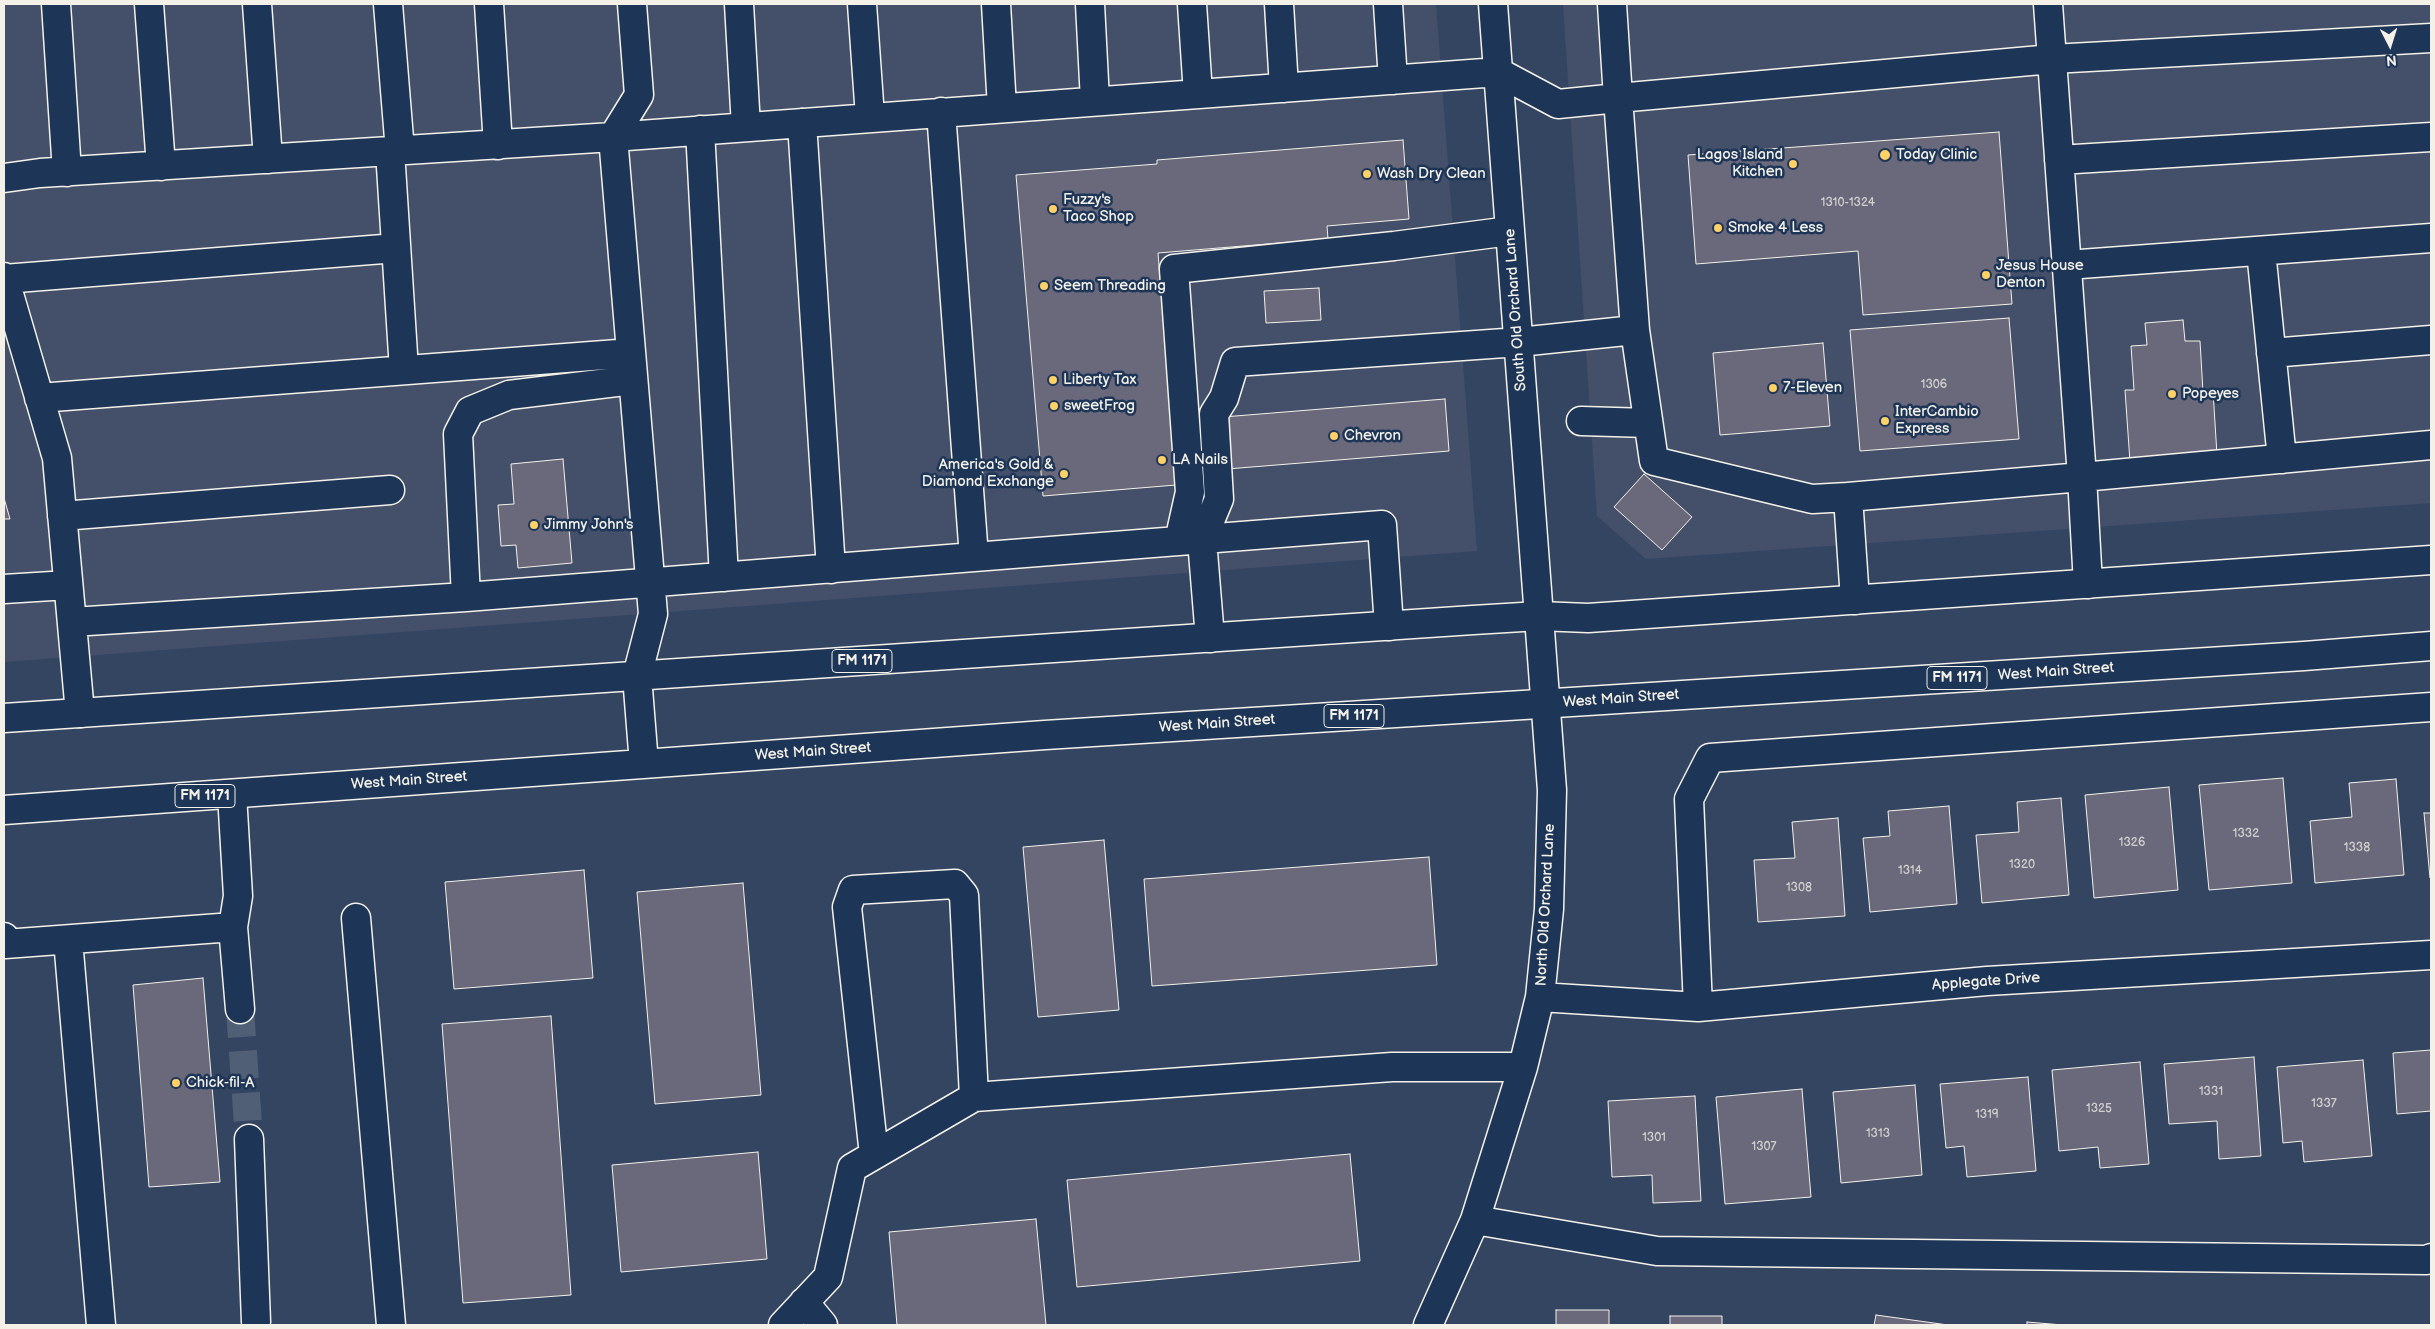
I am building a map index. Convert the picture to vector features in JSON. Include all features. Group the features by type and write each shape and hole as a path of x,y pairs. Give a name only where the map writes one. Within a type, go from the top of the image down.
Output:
{"main road":[{"path":"56,4 67,172"},
{"path":"149,4 161,166"},
{"path":"258,4 268,159"},
{"path":"388,4 395,151 396,248 404,370"},
{"path":"489,4 498,145"},
{"path":"632,4 639,95 613,137 654,614 637,676 644,764"},
{"path":"739,4 746,127"},
{"path":"862,4 870,117"},
{"path":"996,4 1002,108"},
{"path":"1090,4 1095,101"},
{"path":"1192,4 1198,94"},
{"path":"1279,4 1284,88"},
{"path":"1388,4 1393,80"},
{"name":"South Old Orchard Lane","path":"1493,4 1539,616"},
{"path":"1612,4 1635,330 1654,461 1812,499 2082,478 2431,445"},
{"path":"2048,4 2088,584"},
{"path":"4,178 67,172 613,137 1498,72 1558,104 2052,59 2431,38"},
{"path":"942,112 974,557"},
{"path":"802,123 832,569"},
{"path":"700,130 724,577"},
{"path":"2059,160 2431,137"},
{"path":"1210,638 1190,541 1190,492 1174,269 1394,246 1510,231"},
{"path":"2067,265 2431,238"},
{"path":"80,713 57,458 4,278 396,248"},
{"path":"2261,251 2282,459"},
{"path":"1190,541 1220,498 1214,414 1224,398 1235,362 1519,342 1635,330"},
{"path":"2271,354 2431,340"},
{"path":"39,398 631,353"},
{"path":"466,597 458,434 470,411 509,395 633,380"},
{"path":"1581,421 1648,423"},
{"path":"62,516 390,490"},
{"path":"1848,497 1855,600"},
{"path":"72,622 651,584 1382,525 1389,626"},
{"name":"FM 1171","path":"4,718 1539,616 1588,618 2431,560"},
{"path":"4,589 68,585"},
{"name":"North Old Orchard Lane","path":"1428,1325 1475,1220 1523,1067 1540,997 1548,909 1552,790 1539,616"},
{"name":"West Main Street","path":"4,810 1045,735 2431,646"},
{"path":"1698,1007 1689,799 1710,758 2431,707"},
{"path":"232,794 238,896 233,926 240,1009"},
{"path":"874,1155 847,907 853,890 955,884 964,895 974,1097"},
{"path":"356,918 391,1325"},
{"path":"4,942 68,940 233,926"},
{"path":"68,940 101,1325"},
{"name":"Applegate Drive","path":"1540,997 1698,1007 1987,981 2431,955"},
{"path":"782,1325 828,1277 852,1168 974,1097 1392,1067 1523,1067"},
{"path":"249,1139 256,1322"},
{"path":"1475,1220 1657,1251 2427,1260 2431,1258"},
{"path":"804,1302 823,1325"}],"shaded area":[{"path":"4,4 1436,4 1477,551 4,662"},
{"path":"1563,4 2431,4 2431,503 1646,559 1597,516"}],"building":[{"path":"1999,132 2012,304 1863,315 1858,251 1696,264 1688,155"},
{"path":"1403,140 1409,219 1327,226 1328,239 1158,253 1176,485 1043,496 1016,175 1157,164 1157,160"},
{"path":"1319,288 1321,320 1266,323 1264,291"},
{"path":"2009,318 2019,439 1860,451 1850,330"},
{"path":"2183,320 2185,341 2200,341 2203,392 2213,391 2217,455 2130,462 2125,390 2134,390 2131,346 2147,345 2145,323"},
{"path":"1823,343 1830,426 1720,435 1713,353"},
{"path":"1445,399 1449,451 1227,469 1223,417"},
{"name":"Jimmy John's","path":"563,459 572,563 518,568 516,545 501,546 498,505 514,504 511,464"},
{"path":"1644,474 1692,517 1662,550 1614,507"},
{"path":"4,498 10,519 4,519"},
{"path":"2283,778 2292,883 2209,890 2199,785"},
{"path":"2396,779 2404,875 2315,883 2310,821 2352,817 2349,783"},
{"path":"2169,787 2178,890 2094,898 2085,795"},
{"path":"2061,798 2069,895 1982,903 1976,835 2019,832 2017,802"},
{"path":"1949,806 1957,904 1870,912 1863,838 1890,836 1888,811"},
{"path":"2424,813 2431,813 2431,878 2430,878"},
{"path":"1838,818 1845,916 1758,922 1754,860 1795,858 1792,822"},
{"path":"1104,840 1119,1010 1038,1017 1023,847"},
{"path":"1429,857 1437,965 1152,986 1144,879"},
{"path":"584,870 593,978 454,989 445,882"},
{"path":"743,883 761,1095 655,1104 637,892"},
{"name":"Chick-fil-A","path":"203,978 220,1182 149,1187 133,985"},
{"path":"551,1016 571,1295 463,1303 442,1024"},
{"path":"2431,1050 2431,1111 2397,1114 2393,1053"},
{"path":"2254,1057 2261,1156 2219,1159 2217,1121 2169,1124 2164,1064"},
{"path":"2363,1060 2372,1156 2304,1162 2302,1141 2283,1143 2277,1067"},
{"path":"2140,1062 2149,1164 2100,1168 2098,1147 2059,1151 2052,1070"},
{"path":"2028,1077 2036,1171 1967,1177 1964,1146 1946,1148 1940,1084"},
{"path":"1915,1085 1922,1175 1841,1183 1833,1092"},
{"path":"1802,1089 1811,1197 1725,1204 1716,1097"},
{"path":"1695,1096 1701,1201 1653,1203 1652,1175 1612,1177 1608,1101"},
{"path":"758,1152 767,1259 621,1272 612,1165"},
{"path":"1350,1154 1360,1261 1077,1287 1067,1180"},
{"path":"1036,1219 1046,1325 897,1325 889,1232"},
{"path":"1556,1310 1609,1310 1609,1325 1556,1325"},
{"path":"1876,1315 1948,1325 1874,1325"},
{"path":"1670,1316 1722,1316 1722,1325 1670,1325"},
{"path":"2027,1322 2063,1325 2027,1325"}],"tunnel":[{"path":"240,1009 249,1139"}],"place":[{"name":"Today Clinic","path":"1885,155"},
{"name":"Lagos Island Kitchen","path":"1793,164"},
{"name":"Wash Dry Clean","path":"1367,174"},
{"name":"Fuzzy's Taco Shop","path":"1053,209"},
{"name":"Smoke 4 Less","path":"1718,228"},
{"name":"Jesus House Denton","path":"1986,275"},
{"name":"Seem Threading","path":"1044,286"},
{"name":"Liberty Tax","path":"1053,380"},
{"name":"7-Eleven","path":"1773,388"},
{"name":"Popeyes","path":"2172,394"},
{"name":"sweetFrog","path":"1054,406"},
{"name":"InterCambio Express","path":"1885,421"},
{"name":"Chevron","path":"1334,436"},
{"name":"LA Nails","path":"1162,460"},
{"name":"America's Gold & Diamond Exchange","path":"1064,474"},
{"name":"Jimmy John's","path":"534,525"},
{"name":"Chick-fil-A","path":"176,1083"}]}
